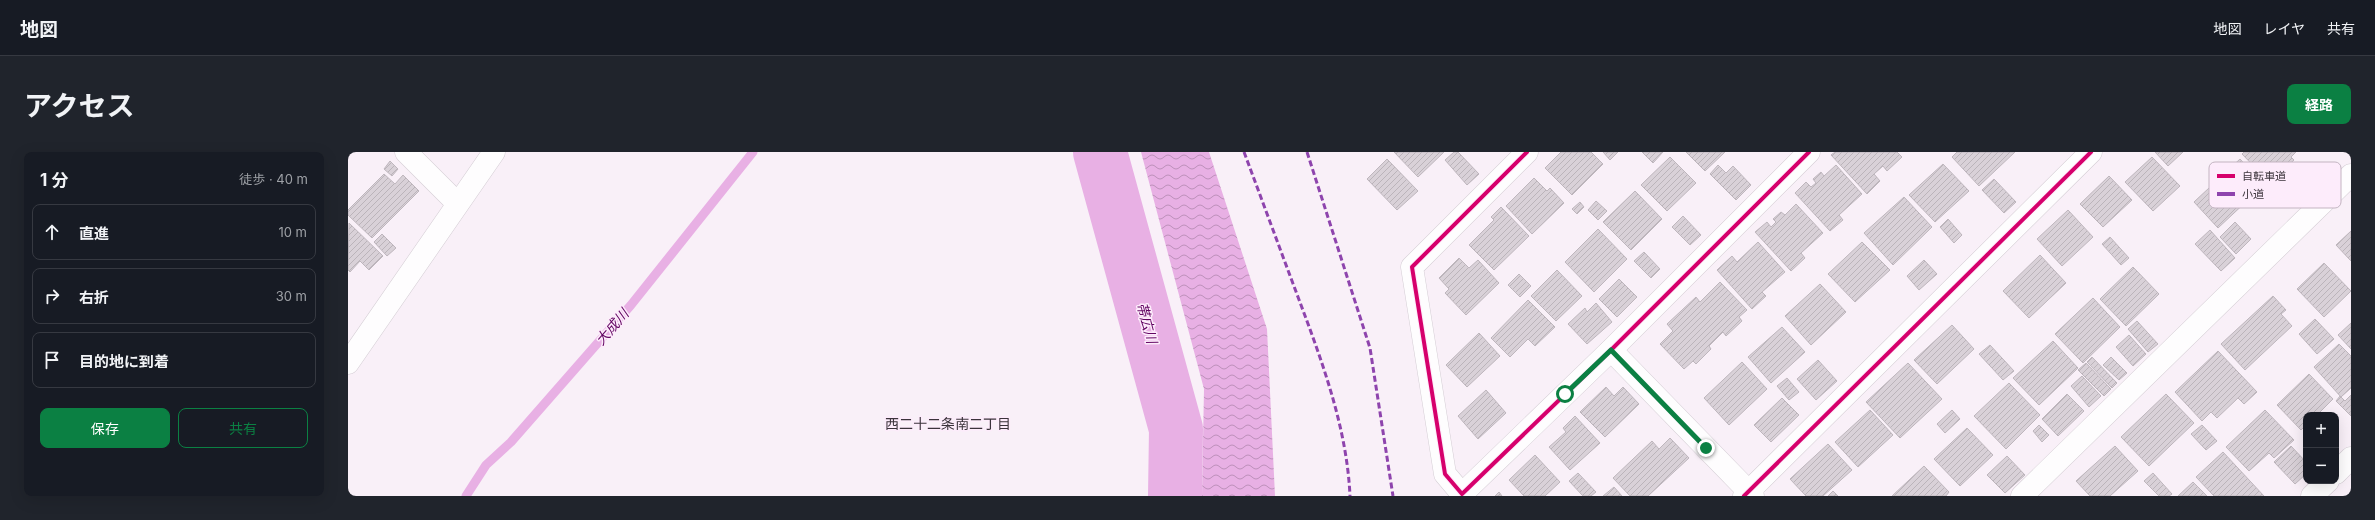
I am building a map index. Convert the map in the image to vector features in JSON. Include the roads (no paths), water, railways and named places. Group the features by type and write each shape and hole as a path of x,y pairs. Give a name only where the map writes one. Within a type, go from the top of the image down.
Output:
{"street":[{"path":"406,152 457,203"},
{"path":"348,362 457,203 494,152"},
{"path":"1527,152 1412,267 1445,474 1462,494 1611,350 1809,152"},
{"path":"1611,350 1749,494 2091,152"},
{"path":"2341,185 2351,175"},
{"path":"2022,496 2317,208"},
{"path":"2339,470 2351,458"},
{"path":"2312,496 2325,484"}],"water":[{"path":"1141,152 1209,152 1267,329 1275,496 1202,496 1204,389"}],"waterway":[{"name":"大成川","path":"466,496 486,465 511,442 631,305 753,152"},
{"name":"帯広川","path":"1100,152 1176,429 1175,496"}],"district":[{"name":"西二十二条南二丁目","path":"948,424"}]}
